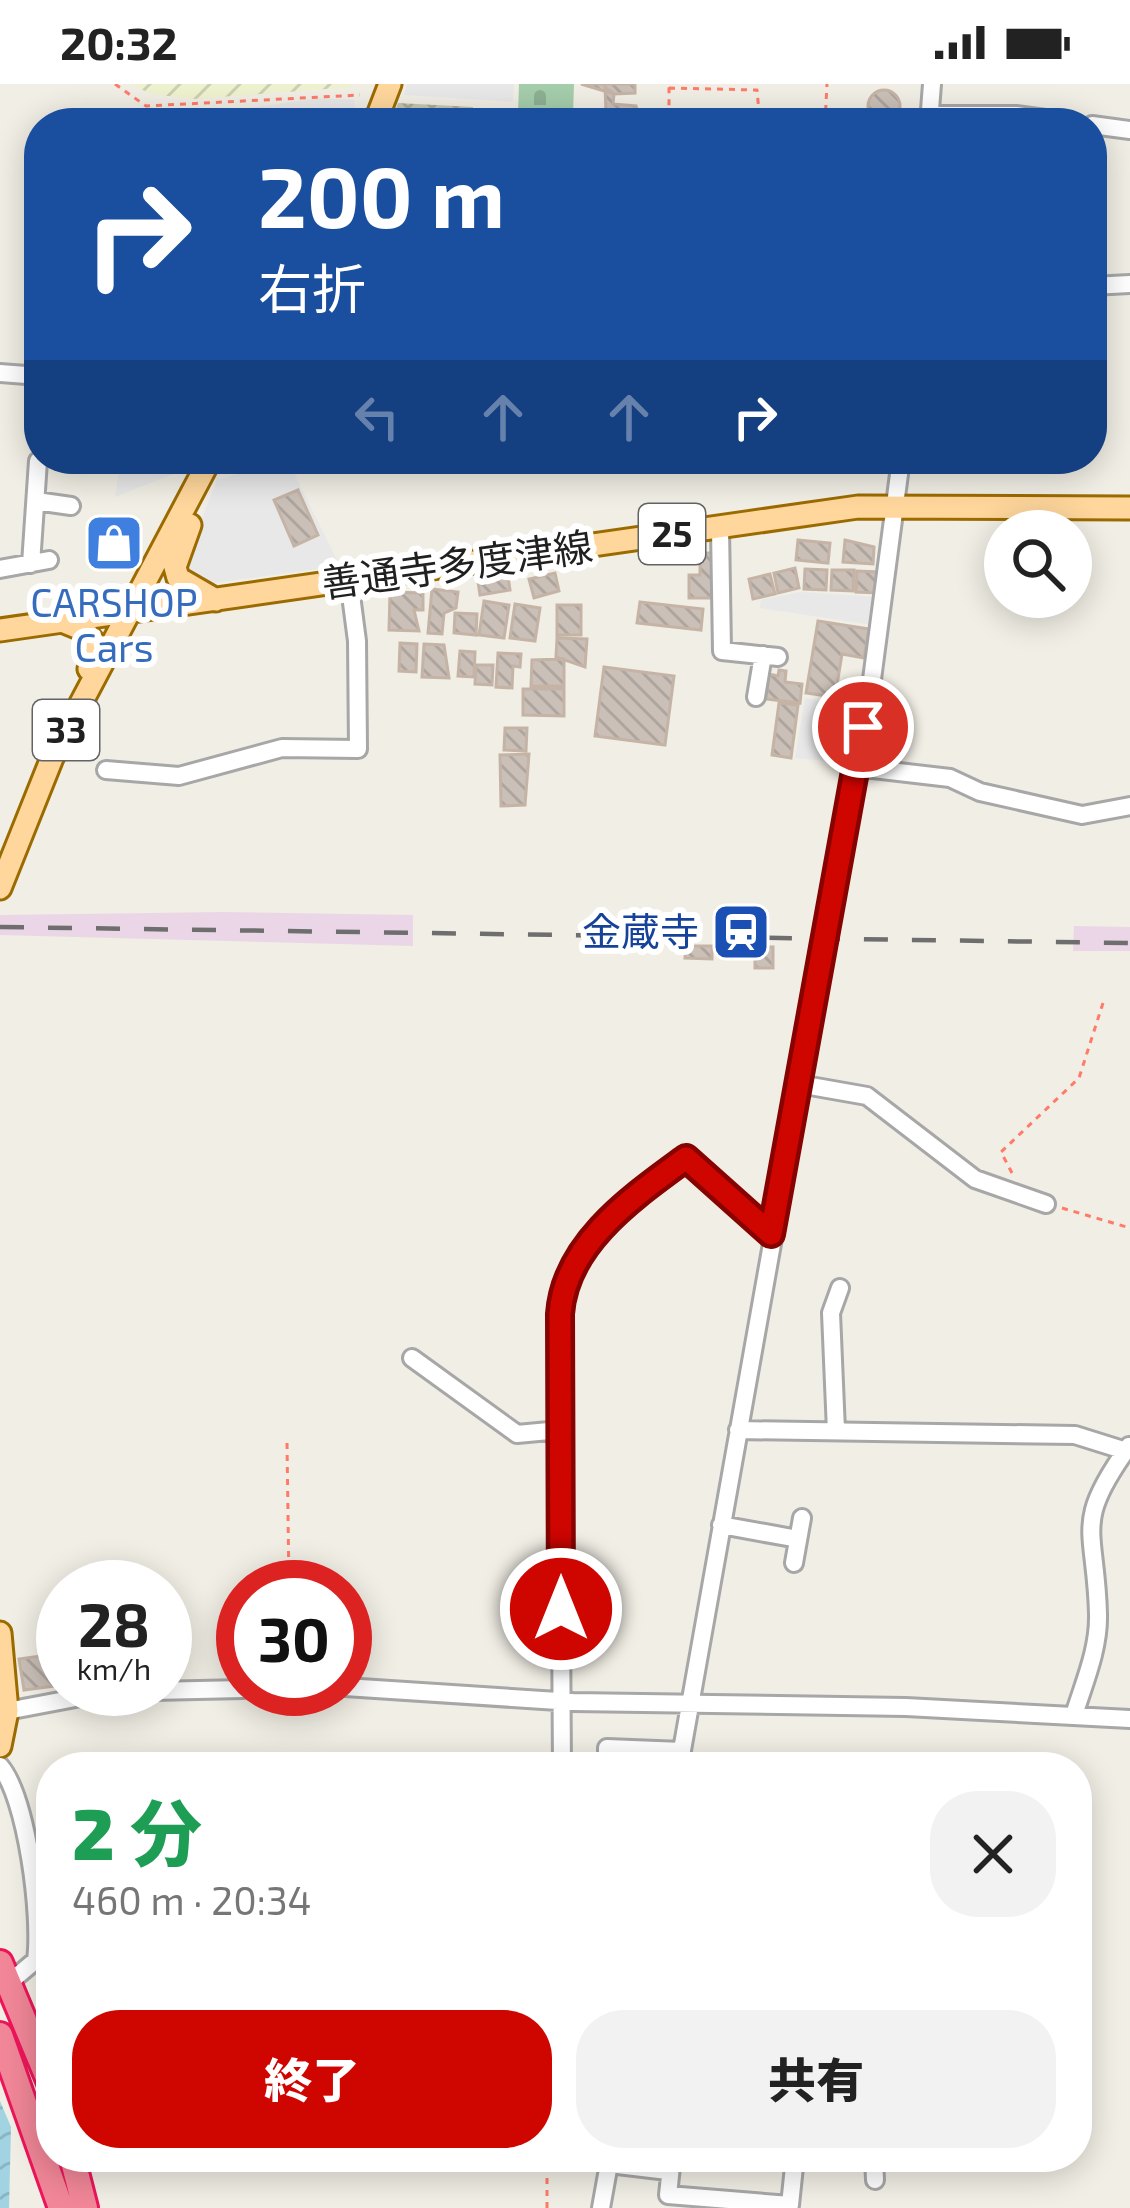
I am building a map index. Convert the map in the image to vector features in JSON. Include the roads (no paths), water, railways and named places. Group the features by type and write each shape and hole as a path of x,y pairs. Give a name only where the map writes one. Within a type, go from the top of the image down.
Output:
{"highway":[{"path":"5,1973 36,2048"},
{"path":"0,2035 36,2137"},
{"path":"48,2172 61,2208"},
{"path":"76,2172 86,2208"}],"main road":[{"name":"33","path":"0,888 52,758 203,474"},
{"path":"206,474 175,567 190,588 217,601"},
{"name":"善通寺多度津線","path":"0,631 898,505 1130,508"},
{"path":"147,578 151,596 172,606"},
{"path":"52,758 58,728 99,650 84,630 62,621"},
{"path":"0,1633 8,1711 0,1746"}],"street":[{"path":"0,569 40,562 37,474"},
{"path":"681,1752 856,767 900,474"},
{"path":"36,501 71,506"},
{"path":"720,528 715,615 722,651 771,656 756,697"},
{"path":"106,770 179,776 282,748 358,749 357,641 349,580"},
{"path":"856,767 950,778 980,792 1082,815 1130,806"},
{"path":"799,1084 867,1096 975,1179 1046,1204"},
{"path":"562,1752 561,1295 581,1254 626,1202 686,1158 771,1234"},
{"path":"836,1431 831,1313 840,1288"},
{"path":"412,1358 517,1435 560,1430"},
{"path":"738,1430 1075,1435 1128,1448 1106,1479 1087,1526 1098,1615 1095,1648 1074,1715"},
{"path":"794,1563 802,1518"},
{"path":"721,1526 798,1539"},
{"path":"372,1688 690,1705 1130,1719"},
{"path":"8,1711 107,1692 216,1690"},
{"path":"608,1752 608,1748 634,1752"},
{"path":"0,1766 19,1795 36,1915"},
{"path":"5,1973 36,1962"},
{"path":"601,2208 607,2172"},
{"path":"669,2172 668,2194 790,2205 793,2172"},
{"path":"875,2172 875,2180"}],"water":[{"path":"0,2101 11,2127 9,2208 0,2208"}],"railway":[{"path":"0,927 1130,943"}],"place":[{"name":"CARSHOP Cars","path":"114,543"},
{"name":"金蔵寺","path":"741,932"}]}
